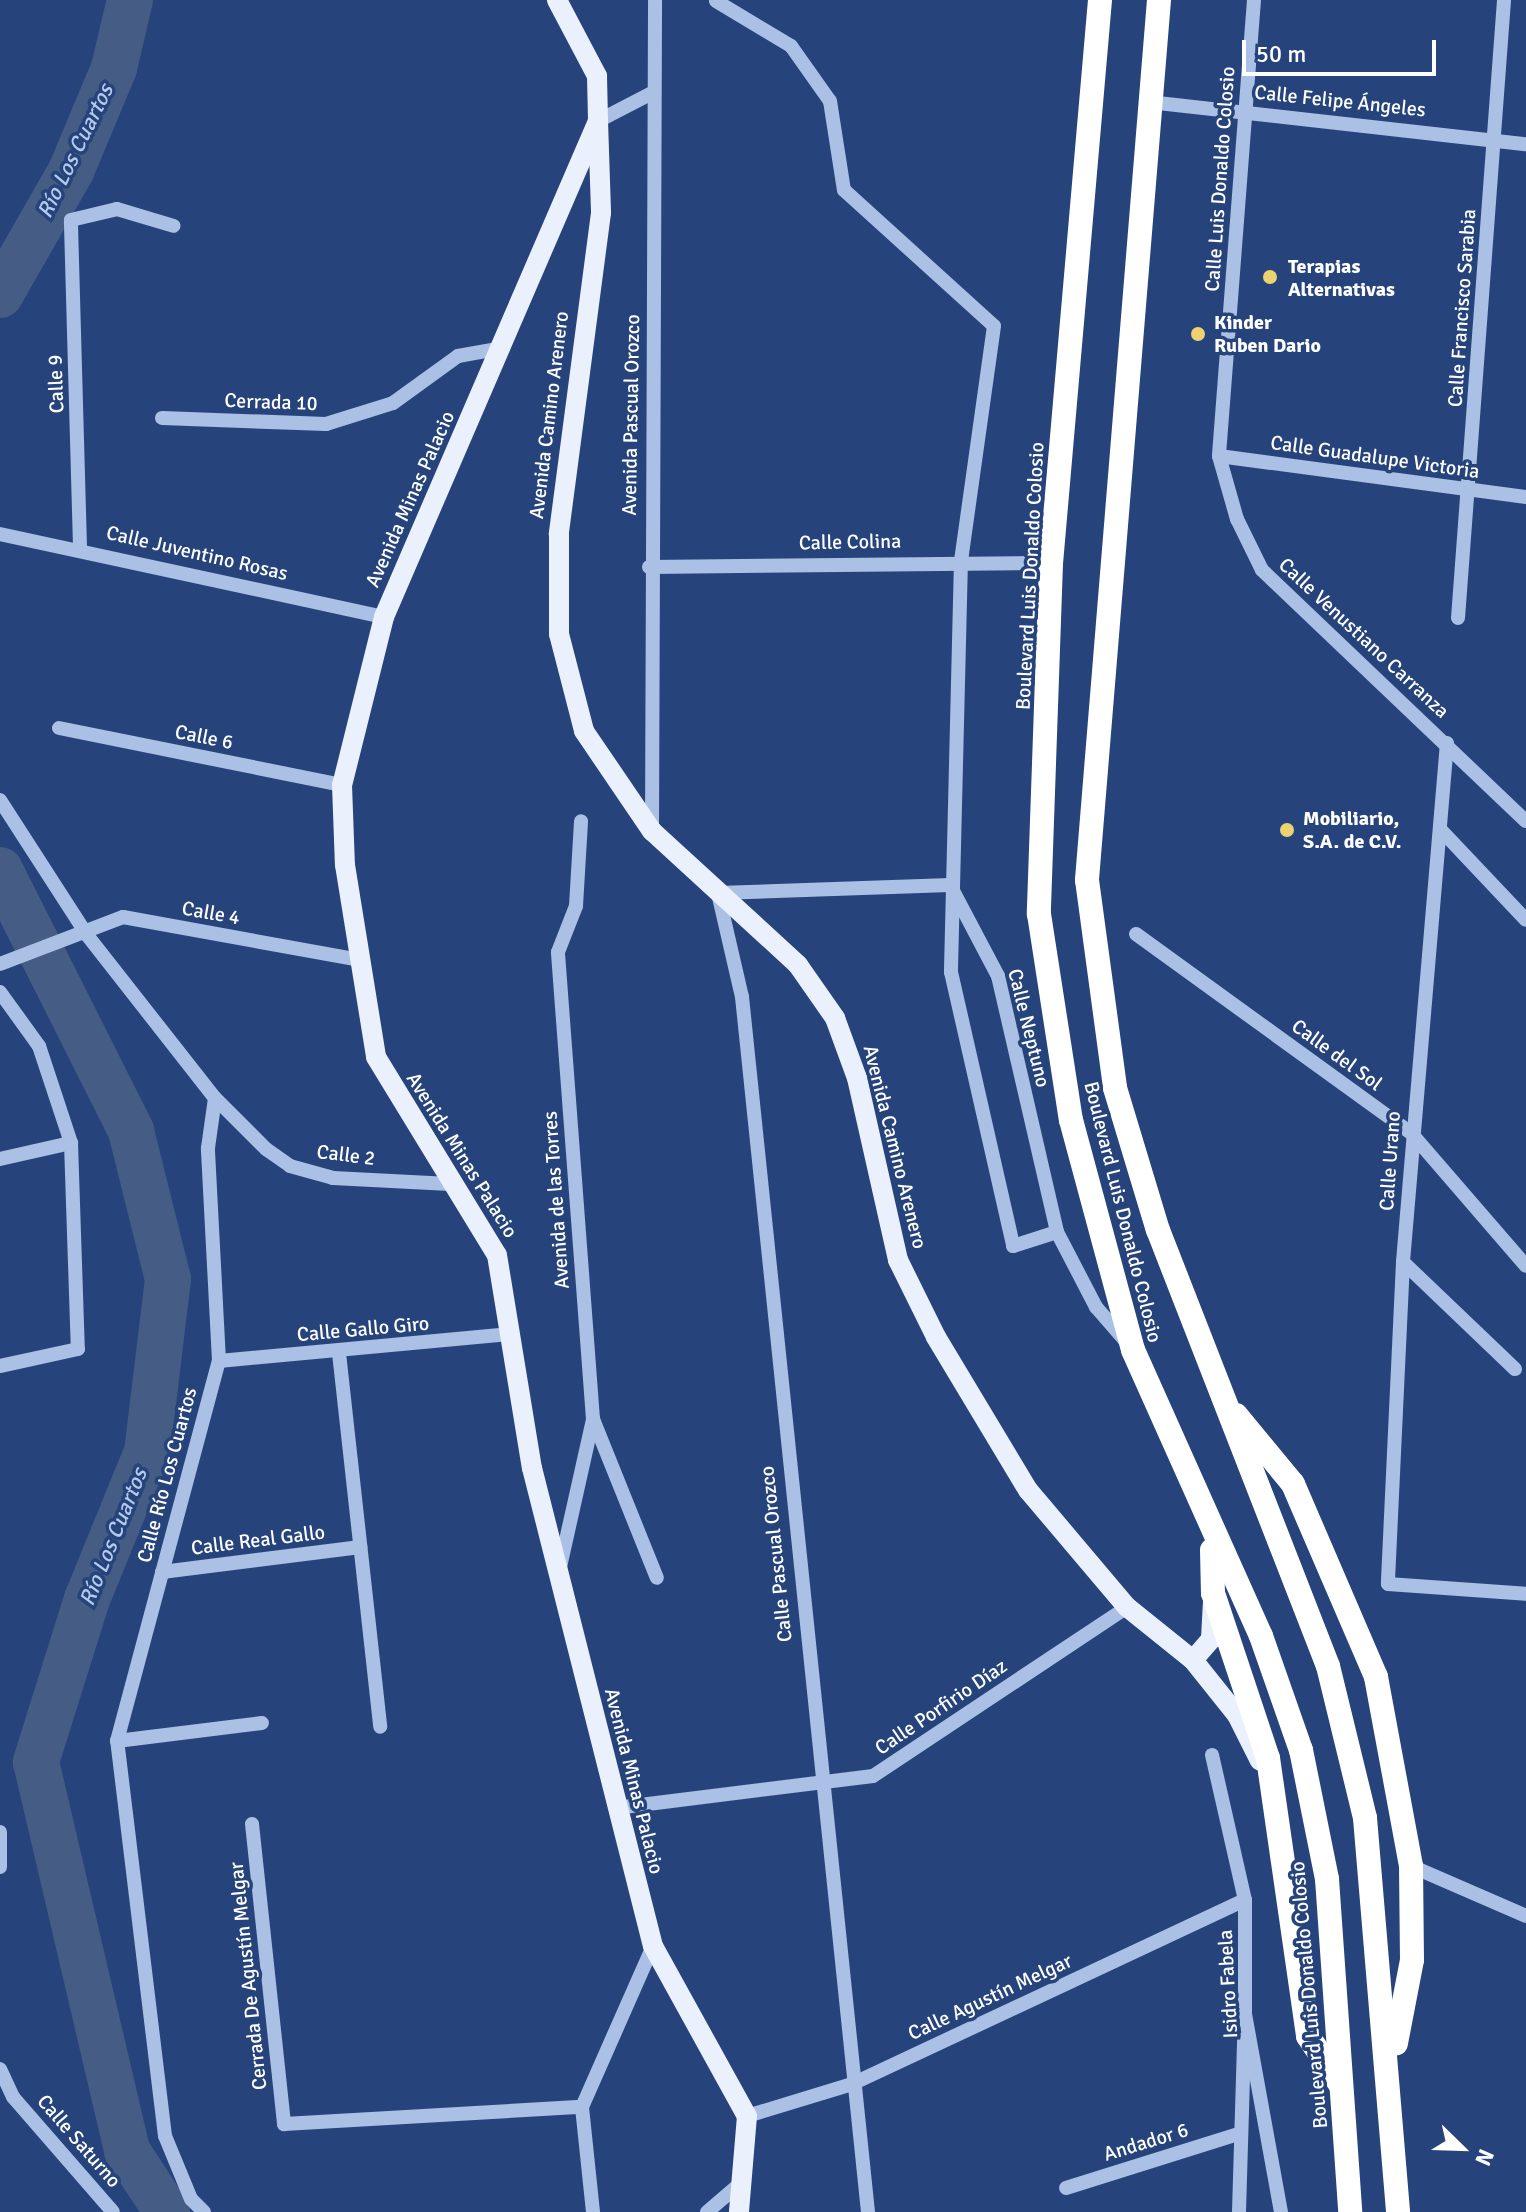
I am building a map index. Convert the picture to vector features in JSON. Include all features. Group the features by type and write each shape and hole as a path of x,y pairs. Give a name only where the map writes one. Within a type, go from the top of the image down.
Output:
{"highway":[{"name":"Boulevard Luis Donaldo Colosio","path":"1100,0 1051,563 1039,914 1071,1120 1133,1350 1213,1540 1261,1636 1301,1750 1327,1879 1350,2212"},
{"name":"Boulevard Luis Donaldo Colosio","path":"1159,0 1087,880 1115,1088 1158,1230 1328,1666 1365,1818 1391,2069 1398,2212"},
{"path":"1226,1403 1293,1484 1329,1555 1376,1677 1411,1866 1412,1960 1391,2069"},
{"path":"1213,1540 1213,1593 1270,1779 1308,2036 1340,2084"}],"main road":[{"name":"Avenida Minas Palacio","path":"557,0 597,76 598,121 503,348 384,617 342,785 355,959 376,1057 450,1184 497,1255 558,1575 653,1946 747,2116 746,2178 739,2212"},
{"name":"Avenida Camino Arenero","path":"598,121 601,213 565,450 559,634 584,731 652,831 798,965 835,1018 857,1078 898,1260 936,1337 1028,1490 1127,1607 1193,1660 1237,1715 1270,1779"},
{"path":"1193,1660 1211,1639 1213,1593"}],"street":[{"name":"Avenida Pascual Orozco","path":"652,831 649,567 655,0"},
{"path":"712,1 739,0"},
{"name":"Calle Luis Donaldo Colosio","path":"1219,456 1254,0"},
{"name":"Calle Francisco Sarabia","path":"1458,618 1470,490 1504,0"},
{"path":"712,1 791,46 830,101 844,190 994,326 961,560 950,885 951,972 1013,1246 1057,1232"},
{"path":"598,121 654,92"},
{"name":"Calle Felipe Ángeles","path":"1149,102 1494,138 1526,144"},
{"name":"Calle 9","path":"80,547 71,220 117,209 174,226"},
{"name":"Cerrada 10","path":"162,418 326,424 393,403 458,356 503,348"},
{"name":"Calle Guadalupe Victoria","path":"1219,456 1526,497"},
{"name":"Calle Venustiano Carranza","path":"1219,456 1262,570 1526,821"},
{"name":"Calle Juventino Rosas","path":"0,534 80,547 384,617"},
{"name":"Calle Colina","path":"649,567 961,560 1051,563"},
{"name":"Calle 6","path":"59,728 342,785"},
{"name":"Calle Urano","path":"1447,743 1403,1262 1388,1584 1526,1594"},
{"path":"0,800 87,935 215,1098"},
{"name":"Avenida de las Torres","path":"558,1575 593,1419 558,952 576,906 581,821"},
{"path":"1440,829 1526,920"},
{"path":"718,893 950,885"},
{"name":"Calle Neptuno","path":"950,885 998,976 1057,1232 1096,1307 1133,1350"},
{"name":"Calle Pascual Orozco","path":"718,893 742,997 819,1784 868,2212"},
{"name":"Calle 4","path":"4,963 87,935 123,917 355,959"},
{"name":"Calle del Sol","path":"1136,934 1412,1134 1526,1266"},
{"path":"0,992 39,1046 71,1143 78,1349 0,1366"},
{"name":"Calle 2","path":"215,1098 290,1166 333,1178 450,1184"},
{"name":"Calle Río Los Cuartos","path":"204,2212 191,2199 165,2136 117,1741 219,1361 208,1148 215,1098"},
{"path":"0,1159 71,1143"},
{"path":"1403,1262 1515,1369"},
{"name":"Calle Gallo Giro","path":"219,1361 339,1353 511,1334"},
{"path":"339,1353 380,1727"},
{"path":"593,1419 657,1578"},
{"name":"Calle Real Gallo","path":"162,1572 360,1547"},
{"name":"Calle Porfirio Díaz","path":"616,1808 873,1776 1127,1607"},
{"path":"117,1741 262,1723"},
{"name":"Isidro Fabela","path":"1212,1755 1245,1900 1245,2014 1281,2212"},
{"name":"Cerrada De Agustín Melgar","path":"252,1824 284,2124 582,2107"},
{"path":"0,1832 0,1867"},
{"path":"1411,1866 1526,1916"},
{"name":"Calle Agustín Melgar","path":"747,2116 852,2084 1245,1900"},
{"path":"593,2212 582,2107 653,1946"},
{"path":"1239,2212 1238,2134 1245,2014"},
{"name":"Calle Saturno","path":"0,2069 7,2099 113,2212"},
{"name":"Andador 6","path":"1066,2188 1238,2134"},
{"path":"707,2212 746,2178"}],"waterway":[{"name":"Río Los Cuartos","path":"0,295 71,171 114,68 130,0"},
{"name":"Río Los Cuartos","path":"0,870 131,1131 168,1279 147,1452 87,1599 36,1762 127,2151 167,2212"}],"place":[{"name":"Terapias Alternativas","path":"1270,277"},
{"name":"Kinder Ruben Dario","path":"1198,334"},
{"name":"Mobiliario, S.A. de C.V.","path":"1287,830"}]}
